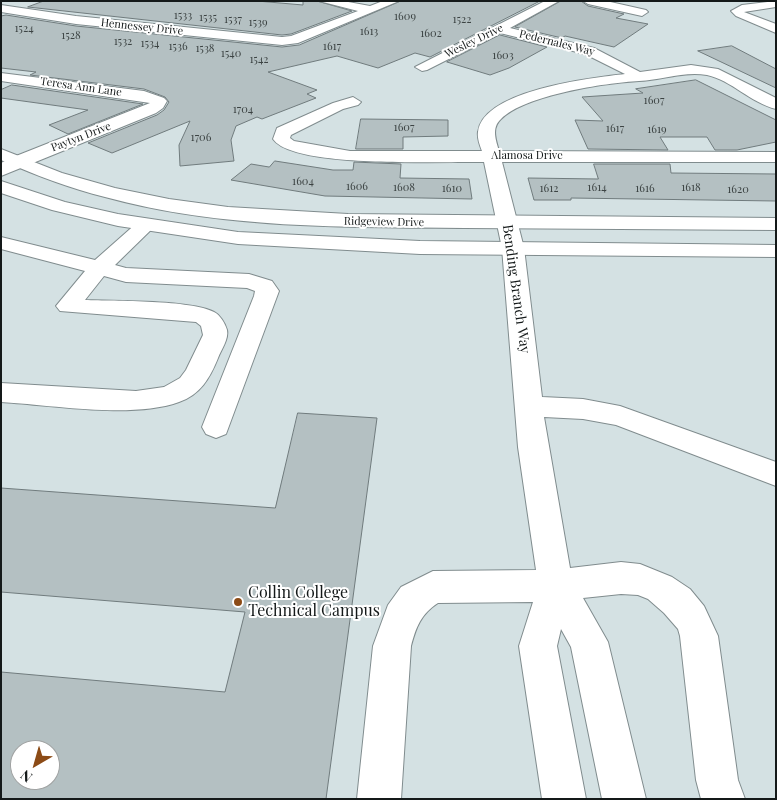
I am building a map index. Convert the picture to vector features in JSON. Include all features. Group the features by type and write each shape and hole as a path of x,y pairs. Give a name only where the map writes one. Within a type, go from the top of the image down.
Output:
{"street":[{"path":"324,1 372,10 394,1"},
{"name":"Wesley Drive","path":"422,67 554,1"},
{"path":"588,1 642,12"},
{"path":"776,4 742,8 737,11 776,29"},
{"name":"Hennessey Drive","path":"1,8 76,20 282,42 293,40 372,10"},
{"name":"Pedernales Way","path":"499,29 589,50 626,67 639,76"},
{"name":"Bending Branch Way","path":"624,799 589,642 556,586 533,447 531,407 510,235 486,133 493,117 501,111 546,92 691,69 708,71 776,104"},
{"name":"Teresa Ann Lane","path":"1,77 144,96 159,101"},
{"name":"Paytyn Drive","path":"7,162 150,110 158,105 159,101"},
{"name":"Alamosa Drive","path":"353,102 338,106 283,132 281,139 289,146 350,156 776,157"},
{"name":"Ridgeview Drive","path":"7,162 130,196 242,214 510,235 776,251"},
{"name":"Ridgeview Drive","path":"1,187 73,210 145,226 233,238 310,244 776,224"},
{"path":"1,392 136,401 172,395 186,388 196,379 215,335 215,327 211,320 203,315 68,306 99,268 145,226"},
{"path":"1,243 126,275 248,281 264,286 267,291 266,296 216,427"},
{"path":"531,407 583,409 620,416 776,474"},
{"path":"379,799 392,646 401,617 414,599 433,587 556,586 621,578 640,580 660,588 677,601 686,612 698,636 717,780 723,799"},
{"name":"Bending Branch Way","path":"556,586 538,646 564,799"}],"building":[{"path":"44,1 257,1 303,5 303,1 317,1 352,11 291,34 282,35 28,7"},
{"path":"401,1 540,1 430,57 415,53 378,68 337,56 268,72 317,90 307,94 316,98 262,119 257,117 236,126 231,140 234,161 180,166 179,145 190,121 112,153 88,143 157,115 164,110 169,102 165,97 144,89 30,75 36,72 1,68 1,16 6,15 76,26 282,47 299,45"},
{"path":"561,1 581,1 588,6 624,14 616,18 648,24 614,47 515,27"},
{"path":"500,35 547,47 509,68 490,75 447,62"},
{"path":"732,46 776,69 776,88 698,51"},
{"path":"696,80 776,120 776,142 737,150 715,150 707,137 660,137 668,150 588,149 575,120 603,121 582,97 643,93 636,89"},
{"path":"12,85 143,104 68,134 49,125 88,110 1,98 1,90"},
{"path":"361,119 448,120 448,136 403,137 403,149 356,149"},
{"path":"275,161 333,170 353,170 354,162 401,164 400,178 469,179 472,199 325,196 231,180 251,164 269,167"},
{"path":"594,164 670,164 671,173 776,174 776,201 571,198 571,200 534,200 528,178 598,179"},
{"name":"Collin College Technical Campus","path":"298,413 377,418 326,799 1,799 1,672 225,692 245,612 1,592 1,488 275,508"}],"place":[{"name":"Collin College Technical Campus","path":"238,602"}]}
